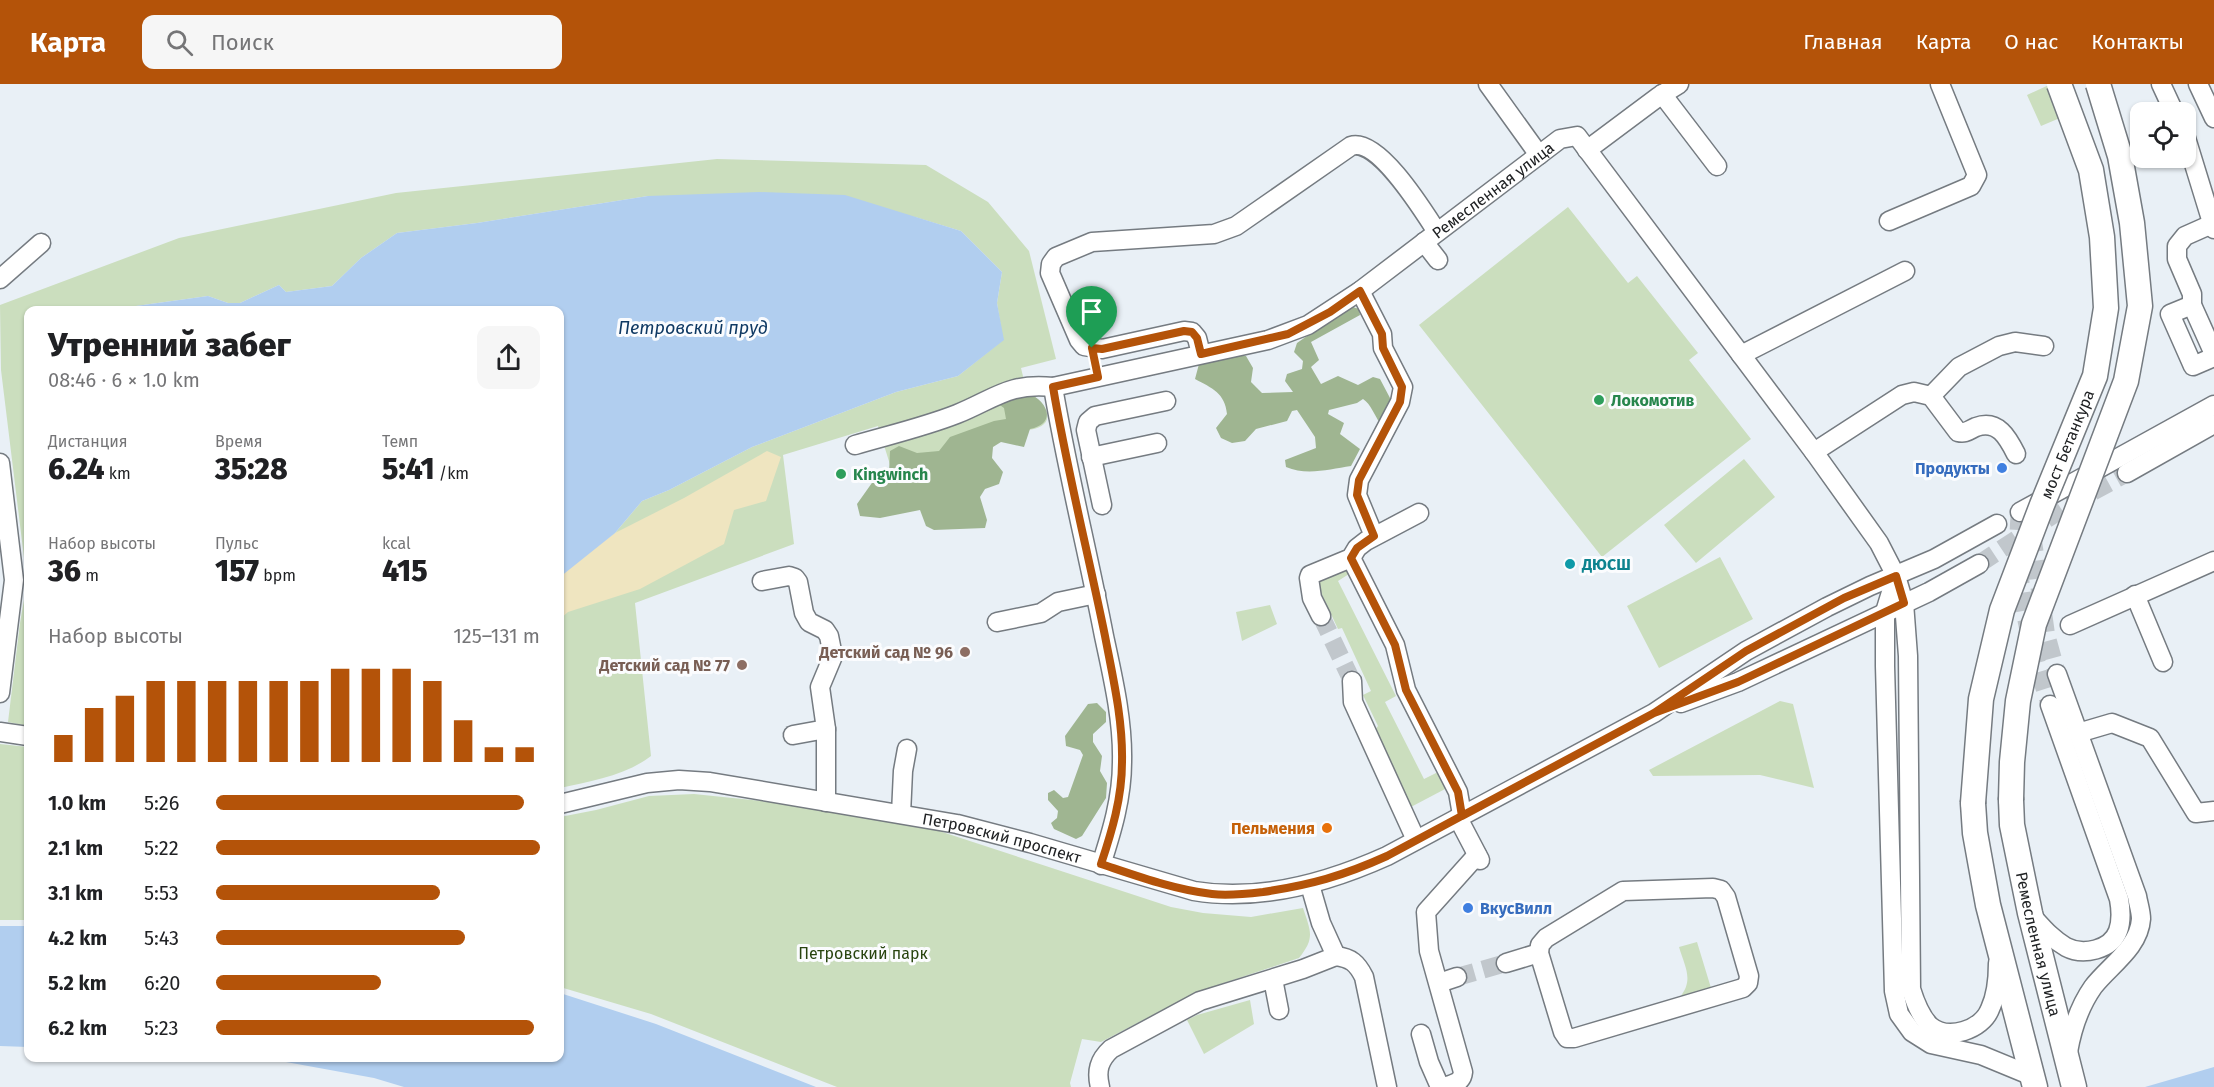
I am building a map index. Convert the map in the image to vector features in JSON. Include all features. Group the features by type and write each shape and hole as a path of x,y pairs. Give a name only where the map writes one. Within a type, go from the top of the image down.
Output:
{"main road":[{"name":"мост Бетанкура","path":"1999,947 1975,832 1973,803 1981,699 2002,610 2095,376 2106,308 2102,237 2091,170 2059,84"},
{"name":"мост Бетанкура","path":"2011,800 2018,701 2034,624 2126,381 2140,306 2132,223 2120,156 2098,84"},
{"name":"Ремесленная улица","path":"2011,800 2012,825 2030,913 2074,1087"},
{"path":"1999,947 2033,1082"}],"street":[{"path":"1488,84 1539,155"},
{"path":"1889,221 1971,186 1976,180 1977,175 1940,84"},
{"path":"2161,84 2169,102"},
{"path":"2198,84 2214,118"},
{"path":"1587,150 1672,87 1717,165"},
{"name":"Ремесленная улица","path":"855,445 957,414 1004,391 1032,385 1053,387 1288,334 1330,312 1360,291 1560,139 1577,136 1814,452 1879,543 1896,576 1904,603 1908,656 1911,989 1917,1008 1931,1027 1951,1034 1973,1028 1990,1012 1998,986 1999,947"},
{"path":"1201,354 1197,338 1192,332 1184,331 1102,349 1084,346 1079,340 1050,273 1051,264 1056,257 1092,242 1214,234 1236,226 1351,146 1358,144 1365,146 1404,182 1431,237 1438,260"},
{"path":"2195,168 2213,227 2185,236 2177,246 2177,259 2192,294 2192,305 2214,356"},
{"path":"0,279 41,243"},
{"path":"1741,355 1905,271"},
{"path":"1360,291 1382,334 1383,348 1402,387 1400,402 1359,480 1357,495 1374,536"},
{"path":"1931,396 1959,367 1999,346 2015,342 2044,346"},
{"path":"1092,348 1098,377"},
{"path":"1053,387 1122,732 1122,764 1116,815 1101,864"},
{"path":"1814,452 1902,394 1914,392 1931,396 1958,432 1965,434 1978,426 1997,427 2007,436 2016,454"},
{"path":"1102,505 1086,430 1088,422 1095,416 1166,400"},
{"path":"2020,512 2214,405"},
{"path":"2127,473 2214,424"},
{"path":"1070,472 1092,462 1157,442"},
{"path":"0,463 14,580 0,693"},
{"path":"1321,616 1312,598 1310,575 1351,558 1357,548 1374,536 1419,513"},
{"name":"Петровский проспект","path":"564,803 647,783 679,780 710,782 989,831 1179,888 1214,895 1239,895 1310,885 1349,873 1460,817 1654,713 1746,651 1844,598 1934,559 1997,524"},
{"path":"1351,558 1395,645 1406,690 1458,792 1460,817 1479,858 1426,912 1429,951 1463,1072 1458,1083 1442,1087 1429,1062 1420,1034"},
{"path":"2070,625 2214,561"},
{"name":"Петровский проспект","path":"1654,713 1738,682 1904,603 1979,564"},
{"path":"762,581 789,576 795,578 798,582 804,613 809,622 825,630 829,636 833,656 820,687 826,729 826,802"},
{"path":"1896,576 1885,612 1885,666 1894,990 1899,1014 1912,1032 1931,1044 1981,1055 2033,1082"},
{"path":"997,622 1041,613 1059,602 1096,594"},
{"path":"2135,595 2163,663"},
{"path":"2057,674 2137,896 2141,918 2137,936 2093,987 2080,1009 2071,1033 2067,1060"},
{"path":"1352,681 1353,702 1416,840"},
{"path":"2030,913 2050,936 2059,942 2069,948 2088,951 2104,947 2118,933 2122,915 2119,899 2050,705"},
{"path":"2078,733 2112,723 2150,738 2196,813 2214,811"},
{"path":"792,735 826,729"},
{"path":"0,732 24,735"},
{"path":"901,814 903,771 907,749"},
{"path":"1310,885 1321,923 1336,956"},
{"path":"1713,888 1721,891 1726,897 1749,976 1748,983 1743,988 1574,1038 1567,1038 1563,1032 1539,953 1540,945 1546,938 1623,891 1713,888"},
{"path":"1506,963 1539,953"},
{"path":"1100,1087 1099,1066 1103,1057 1111,1049 1200,1000 1273,979 1336,956 1349,958 1358,966 1364,977 1387,1087"},
{"path":"1439,983 1457,977"},
{"path":"1273,979 1279,1010"}],"green space":[{"path":"2051,84 2067,115 2041,126 2027,95"},
{"path":"717,159 926,165 988,202 1029,251 1056,359 1021,368 1027,393 1040,402 1046,410 1047,420 1038,428 986,440 892,471 878,426 783,455 794,544 635,603 651,756 619,773 564,787 564,574 615,533 642,501 669,490 752,447 896,392 958,376 1003,340 997,303 1002,272 961,231 915,217 648,196 397,233 361,258 332,286 286,292 279,285 240,303 228,303 208,296 136,306 24,306 24,558 1,370 0,305 179,238 396,193"},
{"name":"Локомотив","path":"1568,207 1628,283 1637,276 1698,353 1689,360 1751,439 1602,557 1419,325"},
{"path":"1350,306 1359,309 1360,315 1311,342 1319,360 1311,367 1321,384 1338,376 1358,385 1373,377 1380,379 1390,398 1390,416 1380,423 1363,399 1357,403 1329,410 1328,414 1344,423 1340,434 1360,449 1351,466 1310,471 1286,467 1285,460 1316,448 1315,437 1297,410 1292,411 1287,421 1256,429 1245,441 1232,443 1221,438 1216,428 1227,414 1226,407 1217,392 1195,379 1199,364 1235,356 1246,356 1253,368 1251,382 1262,393 1293,392 1285,381 1287,374 1302,369 1303,361 1294,352 1297,343"},
{"path":"1027,393 1040,401 1047,417 1039,426 1030,429 1024,447 1001,442 993,447 992,458 1003,472 999,484 985,489 980,497 987,520 985,528 934,530 926,526 920,510 880,518 860,516 857,504 874,480 889,473 890,451 899,446 917,453 939,451 950,437 1006,419 1004,408 997,403"},
{"path":"1744,459 1775,497 1696,563 1664,525"},
{"path":"1720,557 1753,619 1659,668 1627,606"},
{"path":"1347,568 1349,574 1338,581 1396,696 1385,702 1424,779 1436,773 1439,774 1447,788 1409,808 1375,730 1378,726 1363,695 1371,691 1342,628 1338,629 1316,582 1318,578"},
{"path":"24,600 24,725 8,722"},
{"path":"1270,605 1277,624 1242,641 1236,612"},
{"path":"1780,701 1793,704 1814,788 1760,775 1653,776 1649,770"},
{"path":"1097,703 1106,712 1106,722 1093,734 1093,742 1102,756 1100,771 1107,783 1106,798 1082,836 1076,839 1054,829 1051,823 1057,818 1058,811 1048,800 1048,793 1054,790 1063,798 1068,797 1083,755 1080,750 1066,746 1065,736 1088,704"},
{"path":"0,744 24,747 24,920 0,920"},
{"name":"Петровский парк","path":"694,794 770,802 924,826 1171,907 1203,913 1251,917 1303,908 1310,934 1308,945 1299,958 1197,992 1101,1042 1082,1039 1070,1083 1071,1087 837,1087 651,1014 564,988 564,816 649,796"},
{"path":"1697,942 1711,988 1680,997 1687,985 1687,973 1679,947"},
{"path":"1250,1000 1254,1024 1204,1054 1187,1020"}],"sand":[{"path":"767,451 781,457 766,501 734,510 724,544 640,589 568,612 564,616 564,572 615,533 684,498"}],"water":[{"name":"Петровский пруд","path":"759,192 845,195 961,231 1002,272 997,303 1004,340 958,376 896,392 752,447 669,490 642,501 615,533 564,574 564,306 136,306 208,296 228,303 240,303 279,285 286,292 332,286 361,258 397,233 648,196"},
{"path":"0,926 24,926 24,1047 0,1046"},
{"path":"564,994 656,1024 816,1087 404,1087 374,1078 286,1062 564,1062"},
{"path":"2214,1067 2214,1087 2145,1087"}],"tunnel":[{"path":"1979,564 2065,507 2127,473"},
{"path":"2020,512 2019,562 2024,610 2035,658 2050,705"},
{"path":"2032,534 2046,634 2057,674"},
{"path":"1321,616 1352,681"},
{"path":"1457,977 1506,963"}],"place":[{"name":"Локомотив","path":"1599,400"},
{"name":"Продукты","path":"2002,468"},
{"name":"Kingwinch","path":"841,474"},
{"name":"ДЮСШ","path":"1570,564"},
{"name":"Детский сад № 96","path":"965,652"},
{"name":"Детский сад № 77","path":"742,665"},
{"name":"Пельмения","path":"1327,828"},
{"name":"ВкусВилл","path":"1468,908"}],"route":[{"path":"1092,348 1098,377 1053,387 1122,732 1122,764 1116,815 1101,864 1179,888 1214,895 1239,895 1310,885 1349,873 1387,856 1654,713 1738,682 1904,603 1896,576 1844,598 1746,651 1654,713 1462,816 1458,792 1406,690 1395,645 1351,558 1357,548 1374,536 1357,495 1359,480 1400,402 1402,387 1383,348 1382,334 1360,291 1308,325 1268,340 1201,354 1197,338 1192,332 1184,331 1102,349 1092,348"}]}
